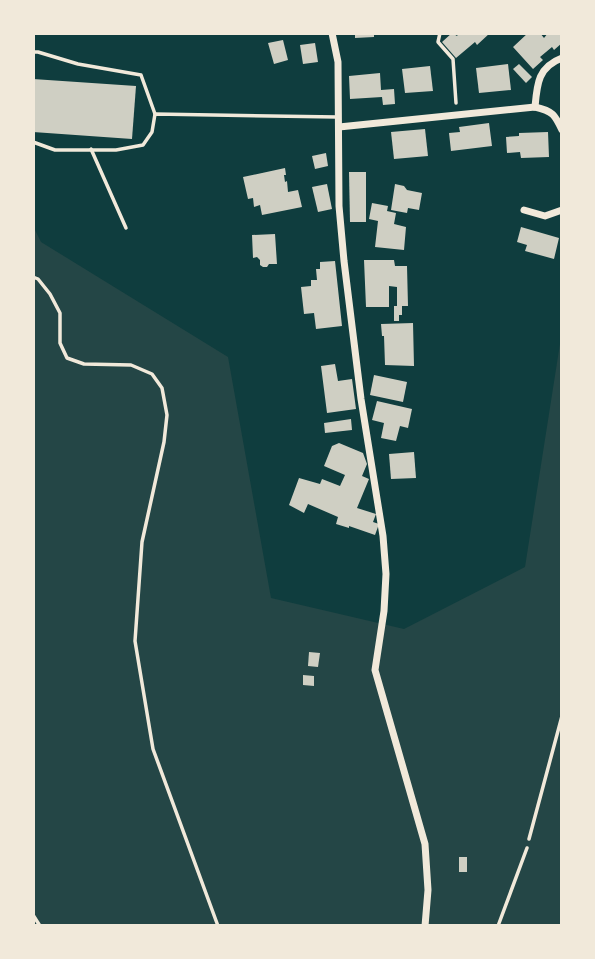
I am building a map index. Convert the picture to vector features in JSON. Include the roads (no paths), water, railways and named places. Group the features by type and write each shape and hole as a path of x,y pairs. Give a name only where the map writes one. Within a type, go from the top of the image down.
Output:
{"street":[{"path":"332,33 338,62 339,206 344,261 386,573 384,611 375,670 425,844 428,890 425,926"},
{"path":"535,107 537,87 544,68 562,58"},
{"path":"339,127 535,107 545,109 556,116 562,130"},
{"path":"524,210 545,216 562,210"}],"lane":[{"path":"33,52 78,64 141,75 155,114 152,132 143,145 116,150 55,150 33,142"},
{"path":"155,114 339,117"},
{"path":"91,149 126,228"},
{"path":"498,926 527,848"}]}
